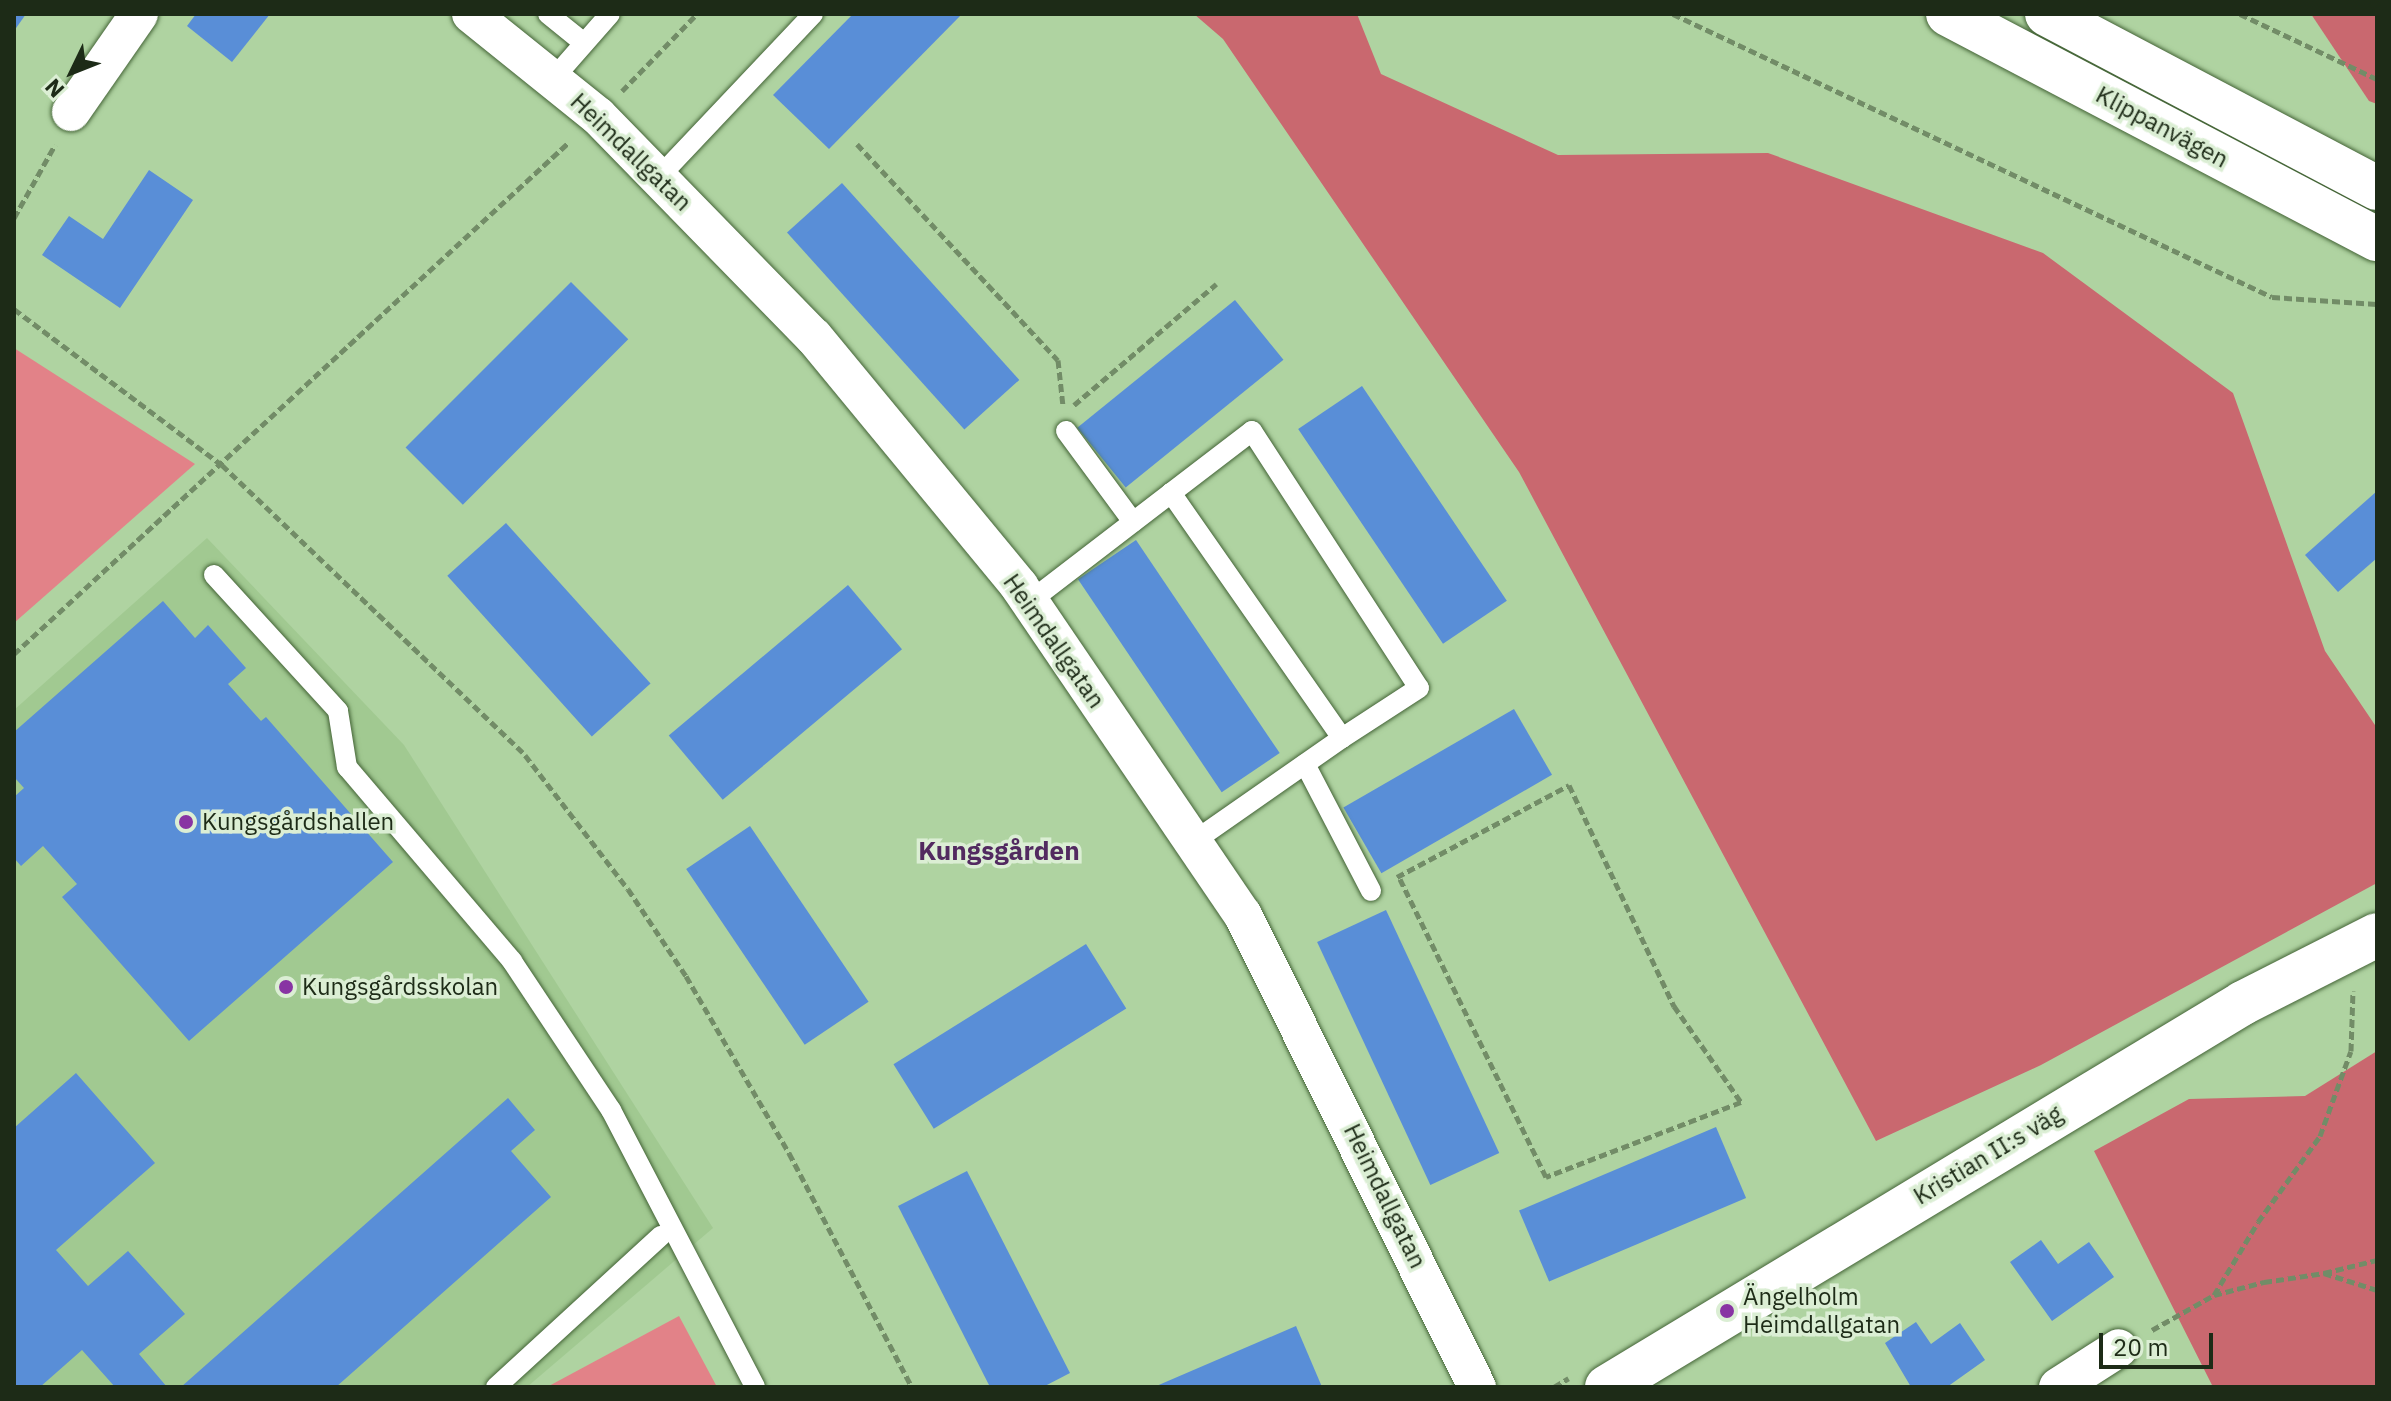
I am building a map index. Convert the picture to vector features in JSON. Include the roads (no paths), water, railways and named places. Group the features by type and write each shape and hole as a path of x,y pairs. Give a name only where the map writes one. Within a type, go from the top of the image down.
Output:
{"street":[{"path":"71,112 139,14"},
{"name":"Heimdallgatan","path":"471,14 598,116 814,337 1029,602 1243,915 1477,1387"},
{"name":"Klippanvägen","path":"1948,14 2377,239"},
{"name":"Klippanvägen","path":"2047,14 2377,188"},
{"name":"Kristian II:s väg","path":"1607,1387 2243,1003 2377,935"},
{"path":"2058,1387 2119,1348"}],"lane":[{"path":"548,14 584,43"},
{"path":"553,79 610,14"},
{"path":"659,177 813,14"},
{"path":"1066,431 1133,522"},
{"path":"1029,602 1252,431 1419,688 1193,842"},
{"path":"1171,493 1342,738"},
{"path":"214,575 338,711 347,767 512,961 611,1110 755,1387"},
{"path":"1305,764 1371,891"},
{"path":"496,1387 661,1236"}],"place":[{"name":"Kungsgårdshallen","path":"186,822"},
{"name":"Kungsgårdsskolan","path":"286,987"},
{"name":"Ängelholm Heimdallgatan","path":"1727,1311"}],"district":[{"name":"Kungsgården","path":"999,851"}]}
